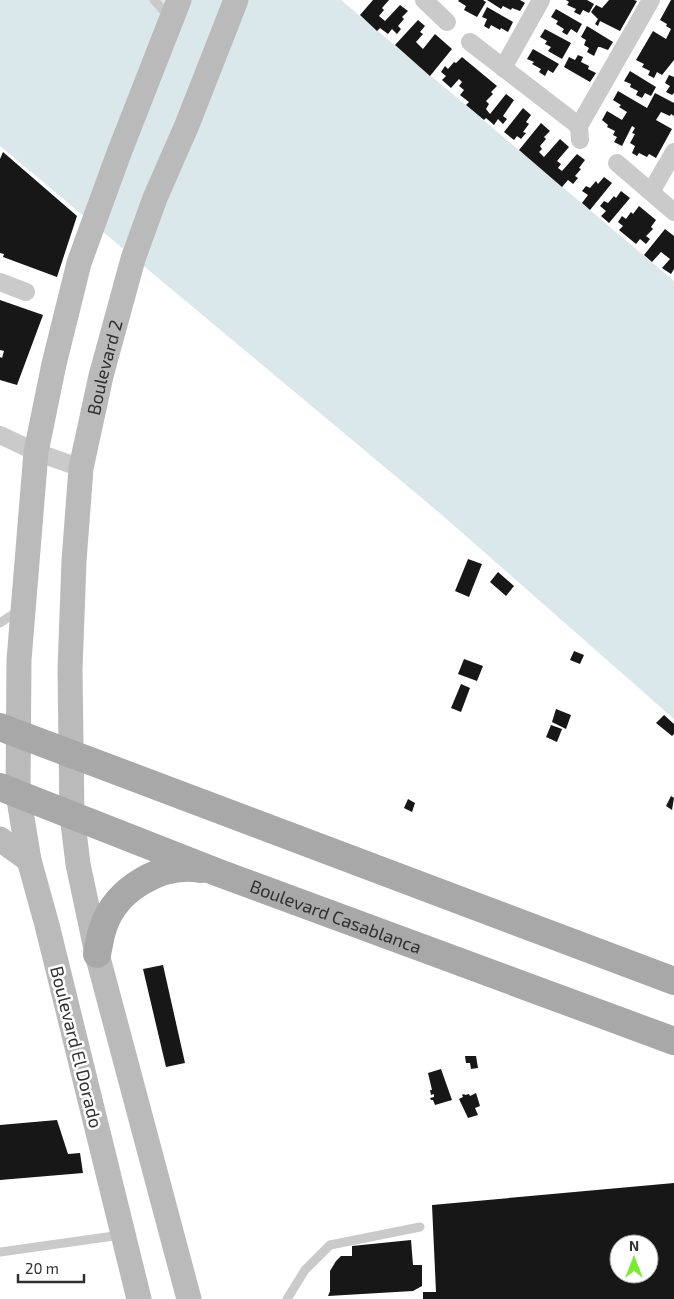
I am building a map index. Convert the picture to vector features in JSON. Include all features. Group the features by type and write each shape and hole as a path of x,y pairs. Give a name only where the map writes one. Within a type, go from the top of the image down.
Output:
{"main road":[{"name":"Boulevard 2","path":"72,814 70,670 74,561 81,468 101,376 133,259 155,198 187,125 236,0"},
{"path":"176,10 119,153 79,263 54,364 36,452 19,660 9,730 71,755 674,980"},
{"name":"Boulevard El Dorado","path":"9,730 9,791 47,925 140,1299"},
{"name":"Boulevard Casablanca","path":"9,791 219,873 674,1042"},
{"path":"72,814 78,864 97,954 189,1299"},
{"path":"0,838 29,860"},
{"path":"97,954 103,927 117,902 138,883 163,871 191,868 219,873"}],"street":[{"path":"503,68 541,0"},
{"path":"470,42 580,133 650,0"},
{"path":"427,1 447,22"},
{"path":"651,192 674,152"},
{"path":"617,163 674,212"},
{"path":"0,282 26,292"},
{"path":"0,435 36,452 81,468"}],"lane":[{"path":"154,0 176,10"},
{"path":"0,623 23,607"},
{"path":"288,1299 304,1270 330,1244 420,1227"},
{"path":"0,1252 124,1235"}],"shaded area":[{"path":"0,0 341,0 674,281 674,719 442,515 0,146"}],"building":[{"path":"373,0 389,0 382,8 384,10 379,16 385,21 400,5 408,11 402,17 404,19 398,26 401,29 397,34 392,29 388,34 380,28 377,31 360,15"},
{"path":"459,0 483,0 486,2 477,17 464,10 466,6"},
{"path":"487,0 520,0 525,3 520,11 512,8 511,10 503,6 501,9"},
{"path":"566,0 587,0 594,4 589,13 583,10 580,15 574,12 576,9 567,5 569,2"},
{"path":"609,0 637,1 620,31 600,21 598,26 595,24 598,19 591,12 596,5 602,8"},
{"path":"671,0 674,0 674,60 662,75 657,72 654,78 648,75 650,71 642,67 644,64 636,60 653,31 666,39 671,29 660,20"},
{"path":"487,7 513,22 508,32 491,25 489,29 484,26 487,19 482,17"},
{"path":"556,9 582,24 577,33 571,29 567,35 562,32 564,29 556,24 558,21 551,17"},
{"path":"418,20 425,26 420,32 423,34 416,42 423,49 435,34 452,49 430,76 395,45"},
{"path":"587,26 613,42 608,50 598,47 594,56 587,52 589,48 584,45 586,40 581,37"},
{"path":"545,29 571,43 562,59 548,51 551,47 545,44 547,41 540,37"},
{"path":"533,49 559,64 553,73 548,70 545,76 539,72 541,69 532,64 534,62 527,59"},
{"path":"578,55 583,57 581,62 589,66 588,69 596,73 590,82 564,67 569,57 575,60"},
{"path":"462,57 497,86 491,92 493,94 486,101 489,104 486,109 490,114 506,94 514,100 503,116 507,119 503,124 498,119 494,125 486,118 484,120 466,105 469,102 460,95 464,90 459,86 462,82 459,79 451,88 442,80 446,76 441,72 445,66 448,69"},
{"path":"630,71 656,87 651,96 645,93 642,98 636,95 638,91 630,87 631,84 624,81"},
{"path":"669,75 674,77 674,93 672,95 666,92 670,86 665,83"},
{"path":"618,91 647,108 655,93 674,103 674,116 661,112 656,120 672,129 656,158 649,154 647,157 639,153 637,156 632,153 635,146 630,143 635,134 632,133 635,128 632,126 622,146 614,142 617,137 613,135 615,131 607,127 608,125 602,120 607,111 622,120 627,112 613,100"},
{"path":"523,108 531,115 526,122 529,124 523,132 526,133 521,139 517,136 514,140 504,132"},
{"path":"541,123 550,131 544,137 546,139 540,146 542,149 539,152 544,157 560,139 569,147 557,161 561,164 558,168 562,171 577,154 585,160 575,176 578,178 573,184 568,180 562,187 519,150"},
{"path":"3,152 77,216 57,277 3,257 4,254 0,253 0,159"},
{"path":"604,177 612,183 590,210 582,203 588,195 582,191 586,186 590,188 596,181 598,184"},
{"path":"621,191 630,198 609,223 601,216 606,211 600,206 604,201 608,203 614,196 616,198"},
{"path":"639,206 656,220 651,227 653,229 646,236 650,239 646,244 640,239 636,244 619,230 623,226 618,222 622,216 626,219"},
{"path":"665,229 674,236 674,269 671,274 662,268 670,259 661,252 652,262 644,255"},
{"path":"0,300 43,315 17,385 0,380 0,357 2,358 4,351 0,350"},
{"path":"468,559 482,564 469,597 455,591"},
{"path":"498,572 514,586 506,596 490,582"},
{"path":"574,651 584,655 580,664 570,660"},
{"path":"464,659 483,666 477,681 458,674"},
{"path":"461,684 470,688 461,712 451,708"},
{"path":"556,709 571,715 566,729 552,722"},
{"path":"664,715 674,724 674,734 672,736 656,723"},
{"path":"551,725 562,729 557,742 546,737"},
{"path":"671,796 674,798 672,810 666,806"},
{"path":"408,799 415,803 412,812 404,808"},
{"path":"163,965 185,1063 166,1067 143,969"},
{"path":"465,1056 476,1056 478,1068 471,1069 470,1063 466,1063"},
{"path":"441,1069 452,1100 435,1105 430,1098 434,1097 434,1094 431,1095 430,1090 432,1090 428,1073"},
{"path":"476,1093 480,1106 475,1108 478,1115 468,1118 459,1099 464,1094 469,1094 470,1096"},
{"path":"57,1120 68,1154 80,1153 83,1173 0,1180 0,1125"},
{"path":"674,1183 674,1299 423,1299 423,1292 436,1292 432,1205"},
{"path":"411,1240 413,1265 422,1265 422,1286 413,1291 328,1296 330,1291 330,1271 341,1256 352,1256 352,1246"}]}
